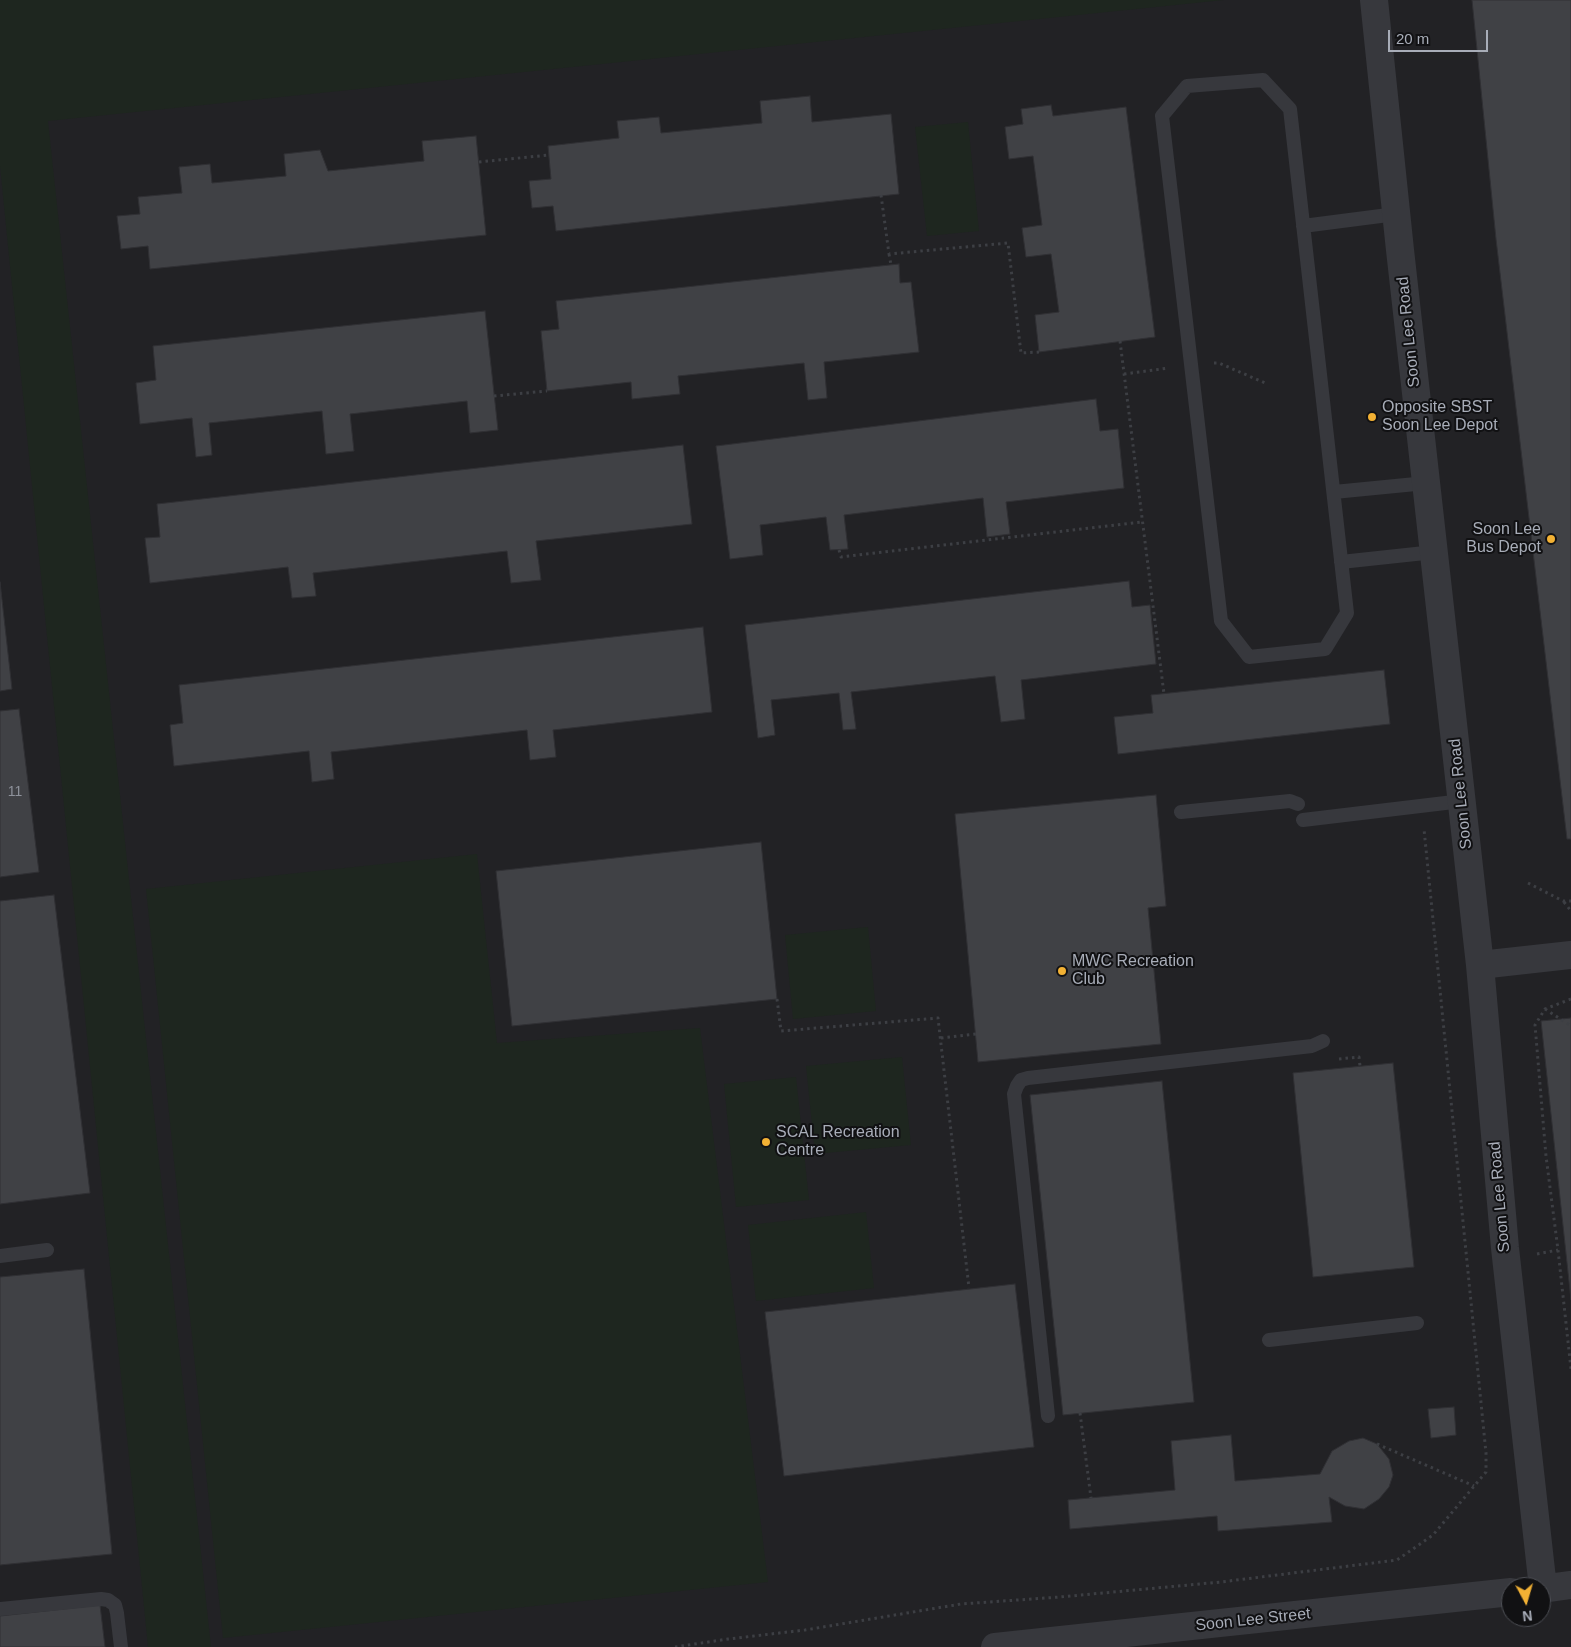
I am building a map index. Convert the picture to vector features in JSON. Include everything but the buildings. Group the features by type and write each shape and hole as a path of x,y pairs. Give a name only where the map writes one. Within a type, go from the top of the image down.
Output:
{"street":[{"name":"Soon Lee Road","path":"1374,0 1480,965 1505,1248 1541,1577"},
{"path":"1480,965 1571,955"},
{"path":"1551,1587 1571,1585"},
{"name":"Soon Lee Street","path":"995,1647 1106,1641 1501,1593"}],"lane":[{"path":"1263,80 1290,109 1303,226 1347,613 1325,649 1249,657 1221,621 1162,116 1187,86 1263,80"},
{"path":"1303,226 1396,214"},
{"path":"1334,492 1426,483"},
{"path":"1341,562 1434,552"},
{"path":"1181,812 1290,800 1298,804"},
{"path":"1303,820 1462,801"},
{"path":"1048,1416 1014,1094 1016,1086 1022,1080 1028,1078 1312,1046 1323,1041"},
{"path":"0,1256 47,1250"},
{"path":"1268,1340 1417,1323"},
{"path":"0,1609 101,1599 108,1600 115,1605 121,1647"}],"path":[{"path":"478,162 549,155"},
{"path":"881,195 891,265"},
{"path":"888,254 1008,243 1021,353 1039,352"},
{"path":"1120,341 1164,694"},
{"path":"494,396 547,391"},
{"path":"839,550 841,557 1142,522"},
{"path":"675,1647 728,1638 805,1630 962,1604 1212,1583 1397,1560 1433,1535 1486,1472 1486,1453 1422,806"},
{"path":"1528,883 1563,901 1571,911"},
{"path":"1563,901 1571,901"},
{"path":"777,999 781,1031 938,1018 970,1288"},
{"path":"1571,999 1545,1009 1535,1025 1546,1156 1571,1370"},
{"path":"1545,1009 1571,1026"},
{"path":"941,1038 976,1034"},
{"path":"1080,1413 1091,1498"},
{"path":"1377,1444 1474,1486"}],"shaded area":[{"path":"0,0 1571,0 1571,1647 0,1647"},
{"path":"0,0 1224,0 48,121 211,1647 148,1647 0,166"},
{"path":"968,122 979,231 927,236 915,127"},
{"path":"477,854 497,1043 700,1028 768,1582 223,1638 146,889"},
{"path":"868,927 876,1011 793,1019 785,935"},
{"path":"902,1057 911,1145 815,1154 806,1066"},
{"name":"SCAL Recreation Centre","path":"796,1077 809,1200 736,1207 724,1084"},
{"path":"866,1212 874,1288 756,1301 748,1225"}],"place":[{"name":"Opposite SBST Soon Lee Depot","path":"1372,417"},
{"name":"Soon Lee Bus Depot","path":"1551,539"},
{"name":"MWC Recreation Club","path":"1062,971"},
{"name":"SCAL Recreation Centre","path":"766,1142"}]}
